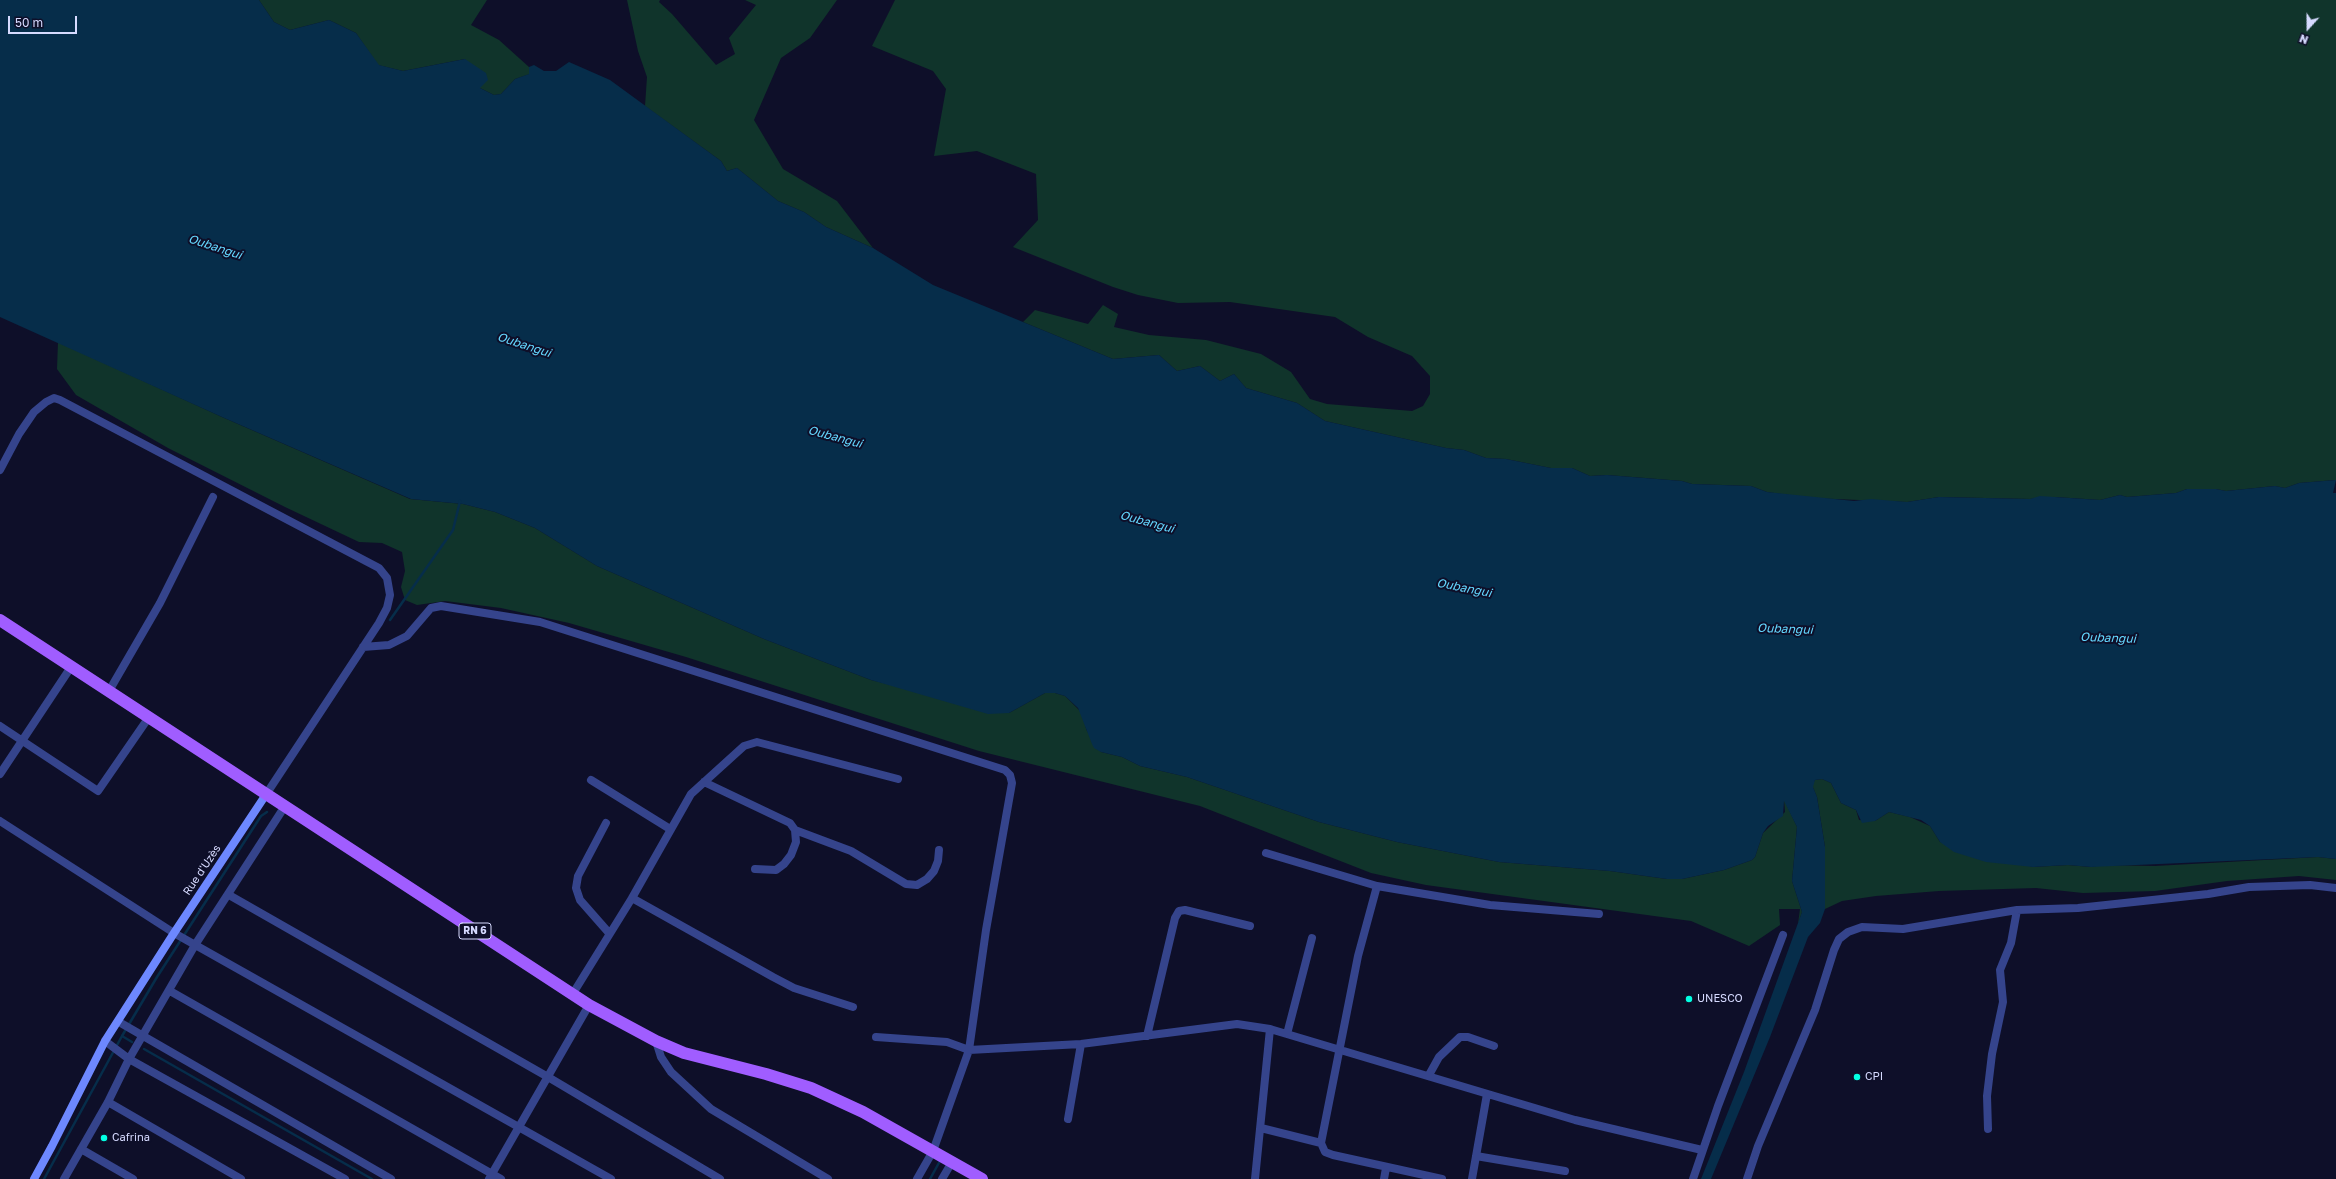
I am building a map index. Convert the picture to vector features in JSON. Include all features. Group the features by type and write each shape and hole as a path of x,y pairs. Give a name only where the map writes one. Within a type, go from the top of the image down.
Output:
{"main road":[{"name":"RN 6","path":"0,620 589,1006 656,1041 684,1053 766,1074 811,1088 863,1112 982,1179"}],"street":[{"name":"Rue d'Uzès","path":"0,470 19,434 34,412 46,402 54,398 362,557 379,568 387,578 390,595 387,608 363,647 174,932 106,1041 34,1179"},
{"path":"109,691 160,603 214,497"},
{"path":"363,647 389,645 407,636 431,608 441,606 540,622 1006,770 1010,775 1012,783 986,930 969,1050 933,1151 917,1179"},
{"path":"0,774 71,667"},
{"path":"0,726 24,740 98,791 149,717"},
{"path":"572,995 608,933 632,898 691,794 714,775 744,746 757,742 898,779"},
{"path":"591,780 670,829"},
{"path":"704,782 790,823 796,830 851,851 906,884 917,886 927,879 934,871 938,861 939,850"},
{"path":"64,1179 108,1102 129,1059 170,991 195,945 229,895 285,806"},
{"path":"0,821 195,945 611,1179"},
{"path":"606,823 578,876 576,888 580,900 608,933"},
{"path":"755,869 776,870 784,864 794,848 796,830"},
{"path":"1266,853 1376,886 1490,905 1599,914"},
{"path":"1747,1179 1758,1146 1815,1010 1834,950 1839,939 1848,932 1862,927 1903,929 2017,910 2078,908 2208,894 2249,887 2310,885 2336,888"},
{"path":"1376,886 1358,956 1338,1050 1321,1143 1325,1152 1333,1155 1386,1168 1442,1179"},
{"path":"229,895 548,1077 720,1179"},
{"path":"632,898 794,988 853,1007"},
{"path":"1147,1036 1175,918 1179,912 1185,910 1250,926"},
{"path":"1988,1129 1987,1096 1992,1054 2002,1002 2000,970 2011,943 2017,910"},
{"path":"1693,1179 1702,1150 1783,935"},
{"path":"1287,1034 1312,938"},
{"path":"170,991 490,1176 501,1179"},
{"path":"490,1176 589,1006"},
{"path":"119,1022 391,1179"},
{"path":"876,1037 947,1042 969,1050 1081,1044 1237,1024 1270,1029 1338,1050 1429,1075 1576,1120 1702,1150"},
{"path":"1255,1179 1270,1029"},
{"path":"1429,1075 1439,1057 1460,1037 1468,1037 1494,1046"},
{"path":"106,1041 129,1059 345,1179"},
{"path":"656,1041 661,1057 671,1072 711,1109 828,1179"},
{"path":"1068,1119 1081,1044"},
{"path":"1472,1179 1487,1094"},
{"path":"108,1102 241,1179"},
{"path":"1261,1128 1321,1143"},
{"path":"81,1149 133,1179"},
{"path":"1476,1156 1565,1171"},
{"path":"942,1179 952,1162"},
{"path":"1384,1179 1386,1168"}],"green space":[{"path":"259,0 487,0 471,25 499,40 529,67 530,74 515,79 501,94 494,95 480,88 465,59 403,71 378,65 356,33 329,20 290,30 274,22"},
{"path":"627,0 660,0 659,2 672,14 716,65 735,54 729,38 756,5 745,0 837,0 810,38 781,58 754,120 783,169 837,201 873,248 826,227 804,212 778,201 737,168 727,171 721,161 645,106 647,77 638,51"},
{"path":"895,0 2336,0 2336,480 2299,483 2285,488 2275,486 2226,491 2216,489 2187,489 2176,493 2127,497 2120,495 2100,500 2055,497 2030,499 1939,497 1907,502 1810,498 1767,492 1751,486 1692,484 1682,481 1607,475 1590,476 1572,468 1551,468 1506,459 1486,458 1464,450 1446,448 1325,421 1297,403 1246,388 1234,374 1220,381 1200,366 1177,371 1159,355 1113,359 1023,322 1035,310 1088,324 1103,305 1118,314 1114,327 1149,335 1206,340 1261,354 1291,372 1310,399 1327,404 1412,411 1423,406 1430,394 1430,376 1412,356 1368,337 1335,317 1230,302 1178,303 1138,295 1113,287 1013,247 1038,220 1036,174 977,151 934,156 946,89 933,71 872,46"},
{"path":"58,342 222,417 410,499 463,504 495,512 535,528 597,566 764,639 871,680 1009,713 1045,693 1055,693 1065,696 1081,712 1087,731 1101,752 1122,757 1140,766 1187,777 1319,822 1397,842 1499,862 1610,871 1667,879 1682,879 1724,870 1752,860 1755,857 1763,833 1785,812 1784,799 1797,827 1792,881 1802,912 1798,924 1800,909 1779,909 1780,925 1749,946 1691,921 1426,885 1371,873 1200,806 979,751 686,657 569,623 501,608 445,601 417,605 405,600 401,587 405,571 402,552 382,543 359,542 285,507 168,448 76,395 57,369"},
{"path":"1822,779 1831,783 1841,803 1856,810 1859,820 1875,821 1889,812 1910,817 1930,826 1940,842 2033,867 2068,865 2091,867 2102,865 2155,866 2318,857 2336,859 2336,880 2299,876 2227,881 2155,891 2083,893 2036,888 1939,891 1876,896 1842,901 1825,909 1825,847 1817,797 1812,785 1815,780"}],"water":[{"name":"Oubangui","path":"0,0 259,0 274,22 290,30 329,20 356,33 379,65 403,71 465,59 486,73 488,80 480,88 494,95 501,94 515,79 529,74 529,67 534,65 544,71 556,71 569,62 610,80 721,161 727,171 737,168 778,201 804,212 826,227 873,248 933,285 1113,359 1159,355 1177,371 1200,366 1220,381 1234,374 1246,388 1297,403 1325,421 1446,448 1464,450 1486,458 1506,459 1551,468 1572,468 1590,476 1607,475 1682,481 1692,484 1751,486 1767,492 1854,501 1871,499 1907,502 1939,497 2030,499 2040,496 2100,500 2120,495 2127,497 2176,493 2187,489 2216,489 2226,491 2275,486 2285,488 2299,483 2336,480 2333,493 2336,493 2336,859 2318,857 2091,867 2068,865 2033,867 1986,862 1954,852 1940,842 1930,826 1921,820 1889,812 1875,821 1862,823 1856,810 1841,803 1831,783 1822,779 1815,780 1813,787 1817,797 1825,847 1825,909 1820,923 1808,937 1770,1037 1711,1179 1701,1179 1744,1072 1802,912 1792,881 1797,827 1784,801 1783,816 1768,826 1763,833 1755,857 1752,860 1724,870 1682,879 1667,879 1610,871 1499,862 1397,842 1319,822 1187,777 1140,766 1122,757 1101,752 1094,748 1078,708 1065,696 1055,693 1045,693 1009,713 988,714 871,680 764,639 597,566 535,528 495,512 463,504 411,499 222,417 0,317"}],"waterway":[{"path":"390,620 453,530 460,501"},
{"path":"44,1179 122,1036 157,977 261,816 267,812"},
{"path":"122,1036 132,1042"},
{"path":"144,1049 372,1179"},
{"path":"930,1179 940,1161"}],"place":[{"name":"UNESCO","path":"1689,999"},
{"name":"CPI","path":"1857,1077"},
{"name":"Cafrina","path":"104,1138"}]}
